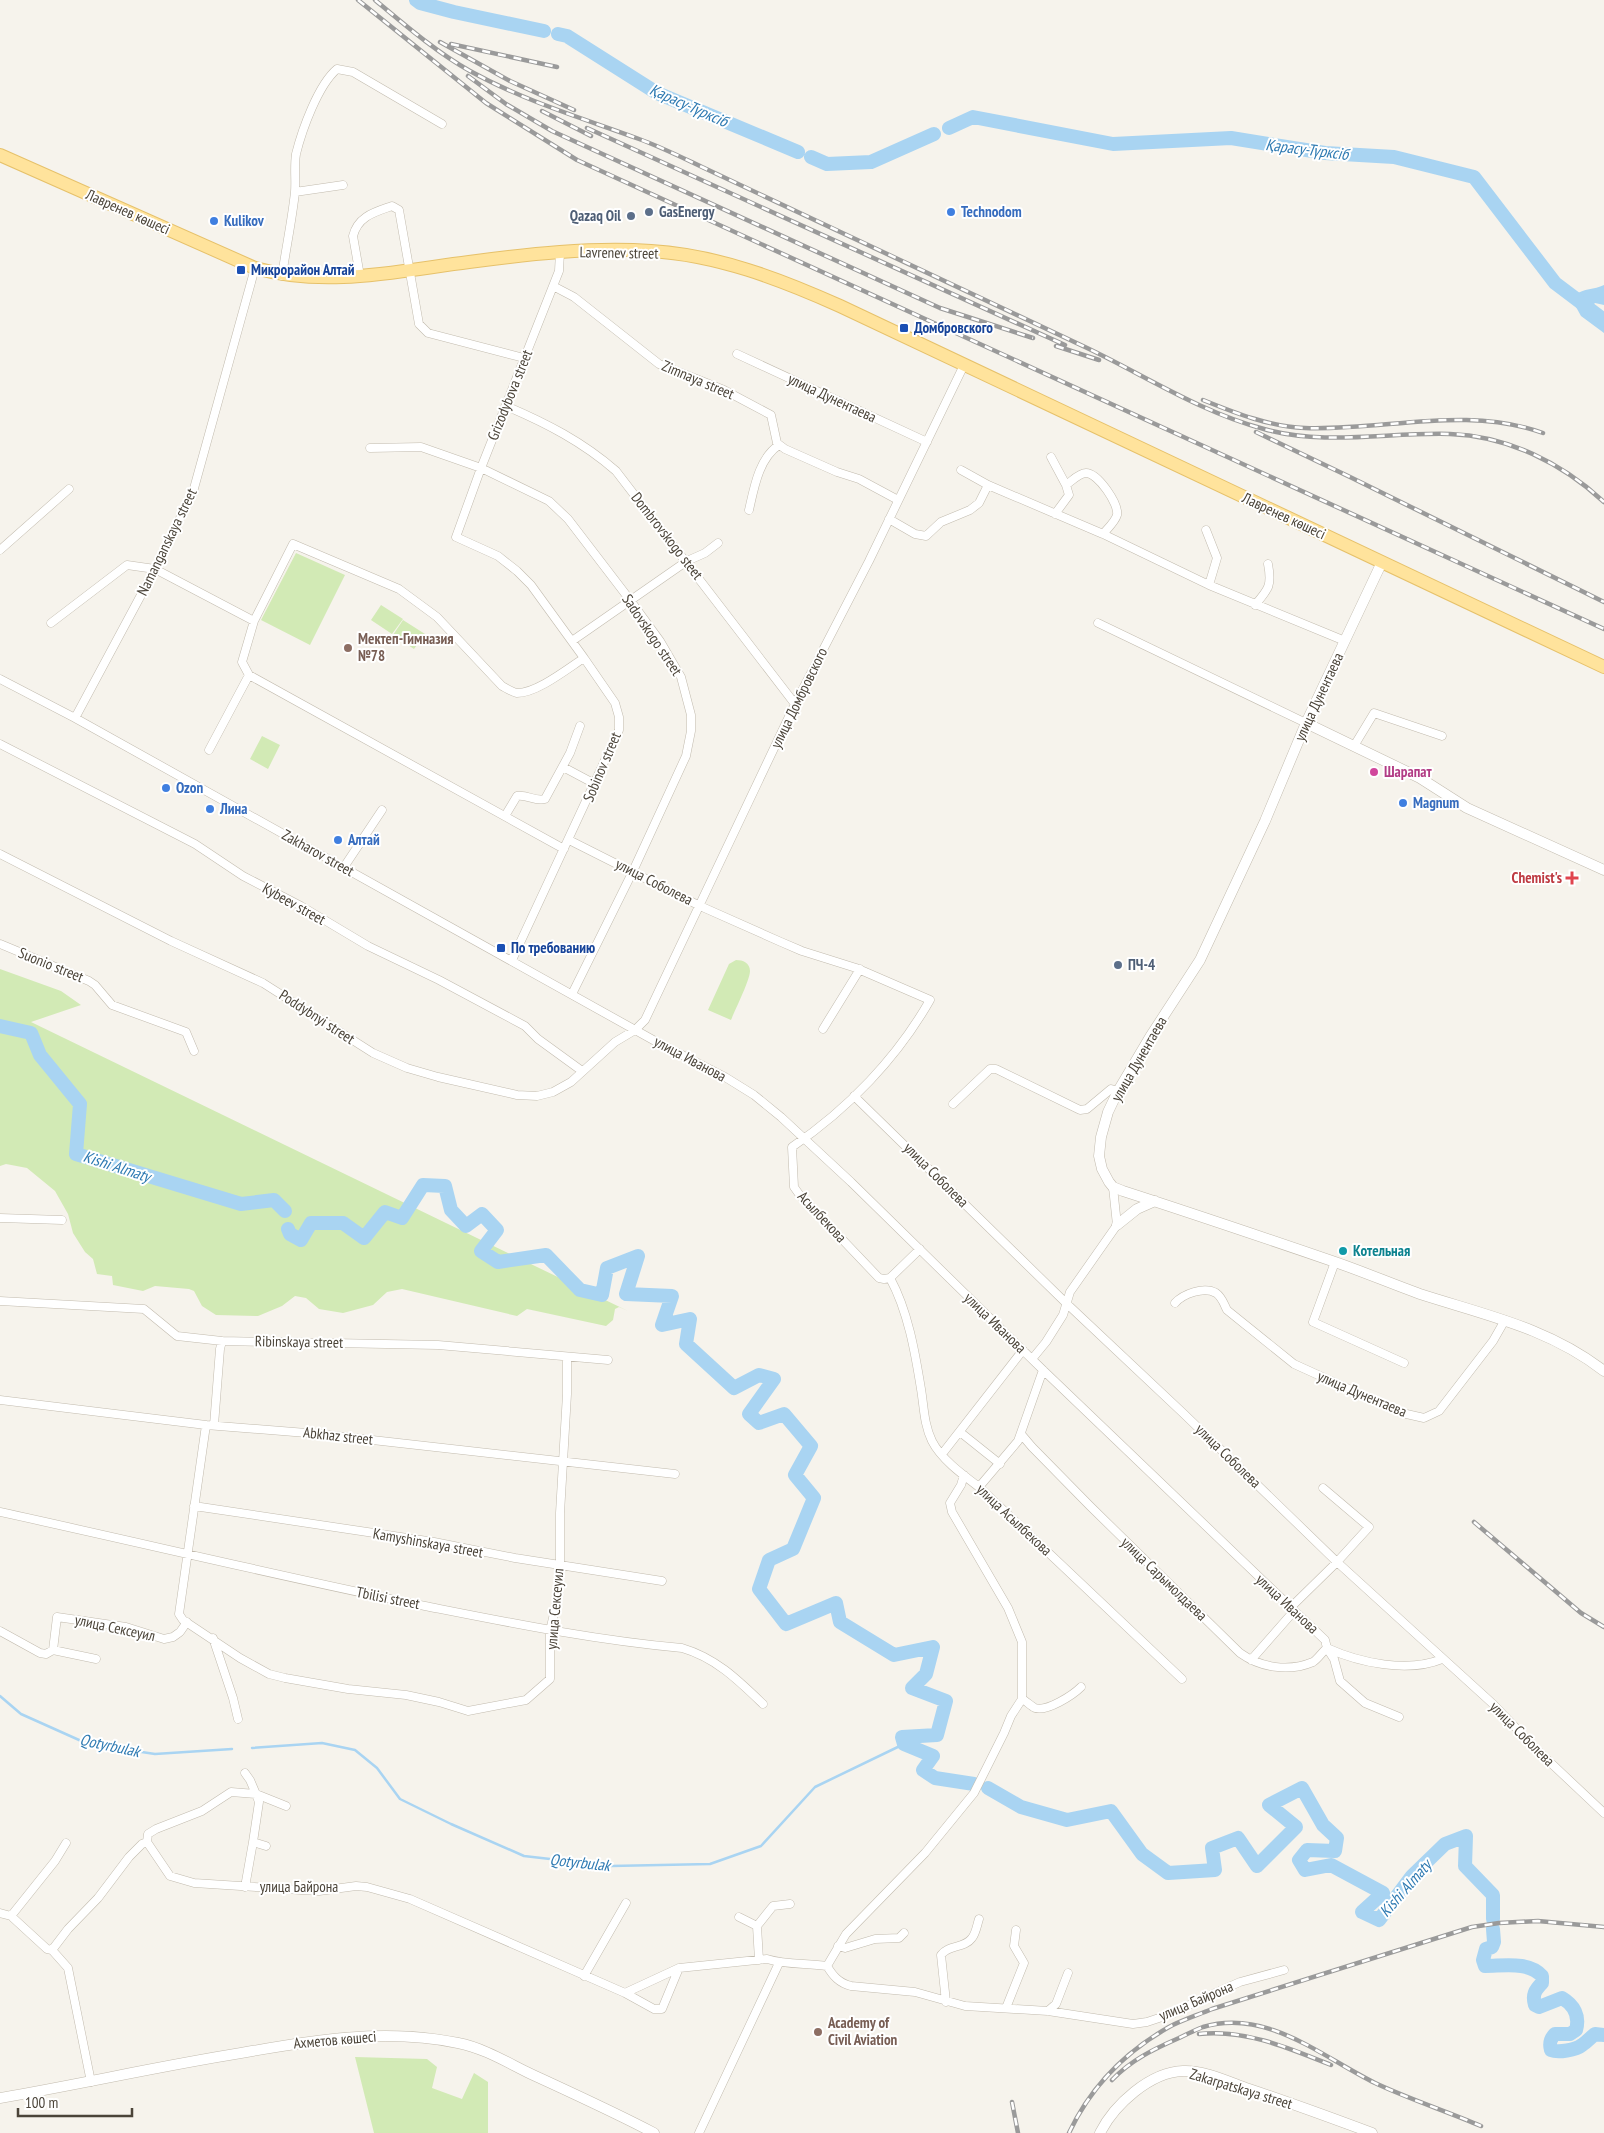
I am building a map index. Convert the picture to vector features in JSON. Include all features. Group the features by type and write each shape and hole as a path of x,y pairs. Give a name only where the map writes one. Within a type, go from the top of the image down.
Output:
{"main road":[{"name":"Лавренев көшесі","path":"0,155 255,268"},
{"name":"Lavrenev street","path":"255,268 282,276 302,278 360,276 560,252 652,251 699,258 756,272 795,286 964,365"},
{"name":"Лавренев көшесі","path":"964,365 1604,667"}],"street":[{"path":"282,276 295,192 297,153 306,124 325,82 337,69 352,72 442,124"},
{"path":"295,192 343,184"},
{"path":"360,276 353,236 355,230 365,216 392,206 399,210 420,324 428,333 524,358"},
{"name":"Grizodybova street","path":"456,537 481,468 553,286 558,272 560,252"},
{"name":"Namanganskaya street","path":"75,718 156,568 193,492 255,268"},
{"name":"Zimnaya street","path":"553,286 574,297 659,364 724,390 771,415 779,445"},
{"name":"улица Дунентаева","path":"737,354 927,442"},
{"name":"улица Домбровского","path":"635,1030 641,1025 652,1006 795,704 889,519 964,365"},
{"name":"Dombrovskogo steet","path":"506,406 545,422 595,453 616,471 795,704"},
{"path":"749,510 755,481 770,450 779,445 836,472 866,483 898,500"},
{"name":"Sadovskogo street","path":"370,448 422,447 481,468 549,501 568,519 630,600 660,641 681,677 691,715 690,738 686,756 633,871 572,994"},
{"path":"1050,457 1066,485 1069,495 1055,514"},
{"path":"961,470 988,485 1103,534 1210,585 1345,641"},
{"path":"1066,485 1079,475 1087,473 1094,476 1114,499 1118,511 1116,518 1103,534"},
{"path":"889,519 915,534 926,536 941,522 970,510 979,503 988,485"},
{"path":"0,550 69,489"},
{"path":"1206,530 1217,558 1210,585"},
{"name":"Sobinov street","path":"456,537 498,556 531,585 615,703 619,717 619,730 512,960"},
{"path":"572,642 687,561 705,553 718,543"},
{"path":"564,849 249,675 242,662 254,621 293,544 400,589 437,617 502,686 516,693 545,683 584,658"},
{"name":"улица Дунентаева","path":"1113,1187 1102,1169 1099,1156 1101,1137 1108,1112 1118,1091 1150,1037 1200,960 1265,821 1306,723 1382,562"},
{"path":"1255,605 1269,587 1271,579 1268,564"},
{"path":"51,623 123,567 131,565 156,568 254,621"},
{"path":"1098,623 1420,778 1467,808 1604,870"},
{"path":"209,750 249,675"},
{"name":"Zakharov street","path":"0,679 75,718 635,1030"},
{"path":"1354,746 1374,713 1442,736"},
{"path":"505,816 517,796 545,799 563,766 580,726"},
{"name":"Kybeev street","path":"0,744 195,844 243,876 301,906 368,946 439,980 525,1026 582,1071"},
{"path":"563,766 595,784"},
{"path":"344,867 382,810"},
{"name":"улица Соболева","path":"569,840 700,906 802,951 860,970 930,1000 900,1047 854,1096 818,1129 804,1139"},
{"name":"Poddybnyi street","path":"0,854 171,941 262,982 373,1053 407,1068 438,1077 517,1095 537,1096 553,1092 582,1071 614,1042 635,1030"},
{"name":"Suonio street","path":"0,944 89,981 96,985 112,1006 186,1032 194,1051"},
{"path":"823,1029 860,970"},
{"name":"улица Иванова","path":"635,1030 700,1063 754,1095 804,1139 1292,1610 1326,1640 1327,1648 1334,1659 1340,1681 1365,1703 1399,1717"},
{"path":"954,1104 990,1069 996,1069 1080,1110 1086,1109 1112,1089 1118,1091"},
{"name":"улица Соболева","path":"854,1096 1065,1302 1337,1562 1493,1704 1536,1749 1604,1813"},
{"name":"Асылбекова","path":"804,1139 792,1147 794,1187 879,1278 884,1280 890,1278"},
{"path":"1116,1225 1113,1187 1335,1262 1419,1293 1505,1320 1553,1338 1586,1357 1604,1371"},
{"path":"1032,1359 1046,1342 1063,1315 1065,1302 1070,1292 1116,1225 1137,1209 1155,1201"},
{"path":"0,1218 62,1220"},
{"path":"920,1249 890,1278 903,1308 918,1367 926,1425 933,1443 942,1454 1023,1350"},
{"path":"1335,1262 1313,1322 1404,1362"},
{"name":"улица Дунентаева","path":"1175,1303 1182,1295 1203,1291 1214,1292 1221,1298 1226,1310 1294,1364 1402,1413 1424,1418 1439,1411 1493,1341 1505,1320"},
{"name":"Ribinskaya street","path":"0,1301 144,1309 176,1336 222,1341 438,1345 608,1360"},
{"path":"214,1426 222,1341"},
{"name":"улица Сексеуил","path":"53,1650 57,1617 126,1627 164,1639 173,1637 180,1632 187,1622 240,1658 269,1674 286,1678 348,1689 406,1695 468,1711 526,1700 550,1679 550,1631 556,1605 560,1565 560,1513 564,1462 567,1357"},
{"path":"979,1487 1000,1464 1021,1434 1043,1370"},
{"name":"Abkhaz street","path":"0,1400 214,1426 319,1434 675,1474"},
{"path":"187,1622 180,1614 189,1554 188,1544 206,1425"},
{"path":"960,1432 1000,1464"},
{"name":"улица Сарымолдаева","path":"1021,1434 1137,1552 1240,1653 1250,1660 1269,1667 1297,1667 1314,1661 1327,1648"},
{"name":"улица Асылбекова","path":"942,1454 1182,1678"},
{"path":"625,1993 679,1968 759,1960 779,1963 805,1962 827,1966 846,1934 925,1853 974,1793 1011,1716 1022,1699 1022,1642 1008,1608 952,1512 950,1503 964,1476"},
{"path":"1250,1660 1292,1610 1369,1527 1323,1488"},
{"name":"Kamyshinskaya street","path":"194,1506 434,1542 662,1581"},
{"name":"Tbilisi street","path":"0,1512 333,1587 550,1631 627,1643 682,1648 697,1652 727,1670 763,1704"},
{"path":"0,1631 40,1653 46,1654 53,1650 96,1660"},
{"path":"213,1638 238,1719"},
{"path":"1327,1648 1361,1661 1396,1665 1429,1665 1442,1659"},
{"path":"1022,1699 1036,1708 1042,1708 1074,1694 1081,1687"},
{"path":"245,1773 259,1802 245,1887"},
{"path":"52,1950 68,1929 98,1898 129,1857 142,1844 147,1842 148,1834 156,1829 202,1812 232,1792 256,1794 286,1806"},
{"name":"улица Байрона","path":"147,1842 170,1876 194,1883 319,1891 356,1886 367,1887 410,1899 625,1993 654,2009 662,2009 679,1968"},
{"path":"252,1842 266,1846"},
{"path":"11,1916 55,1861 66,1843"},
{"path":"584,1976 626,1903"},
{"path":"759,1960 757,1926 773,1906 790,1904"},
{"path":"0,1913 11,1916 47,1948 52,1950 68,1968 91,2082"},
{"path":"739,1917 757,1926"},
{"path":"946,2002 941,1954 946,1949 968,1943 974,1936 979,1919"},
{"path":"1006,2008 1024,1963 1014,1946 1016,1930"},
{"path":"838,1946 845,1948 875,1939 899,1938 904,1933"},
{"path":"699,2133 779,1963"},
{"name":"улица Байрона","path":"827,1966 833,1976 844,1984 916,1992 964,2006 1048,2011 1120,2023 1146,2022 1174,2014 1199,2000 1240,1982 1284,1970"},
{"path":"1048,2011 1056,2004 1068,1973"},
{"name":"Ахметов көшесі","path":"0,2098 91,2082 169,2065 299,2043 351,2036 418,2036 461,2043 654,2133"},
{"name":"Zakarpatskaya street","path":"1100,2133 1113,2114 1137,2091 1161,2076 1182,2071 1192,2071 1372,2133"}],"green space":[{"path":"296,553 345,575 310,645 261,620"},
{"path":"381,605 403,619 392,634 371,620"},
{"path":"403,620 425,634 414,649 393,635"},
{"path":"262,736 280,745 268,769 250,759"},
{"path":"736,960 746,962 750,971 731,1020 708,1010 729,964"},
{"path":"0,969 61,991 81,1005 31,1022 628,1311 619,1307 615,1309 613,1320 606,1326 527,1309 517,1316 402,1289 387,1292 373,1305 343,1313 319,1309 306,1298 295,1296 282,1306 258,1316 216,1315 202,1306 194,1291 189,1289 155,1286 143,1291 113,1285 112,1276 97,1274 93,1259 85,1252 73,1233 68,1214 55,1191 27,1168 6,1164 0,1166"},
{"path":"355,2057 427,2059 437,2067 432,2088 462,2099 474,2073 488,2082 488,2133 374,2133"}],"water":[{"path":"1604,285 1604,305 1595,303 1592,306 1594,310 1604,315 1604,333 1581,316 1576,307 1575,295"}],"waterway":[{"name":"Қарасу-Түрксіб","path":"416,0 420,3 454,12 544,31"},
{"name":"Қарасу-Түрксіб","path":"558,34 567,36 657,93 798,152"},
{"name":"Қарасу-Түрксіб","path":"949,128 973,117 1113,144 1231,138 1325,153 1394,157 1474,177 1555,283 1604,320"},
{"name":"Қарасу-Түрксіб","path":"811,157 827,164 871,162 934,134"},
{"name":"Kіshі Almaty","path":"0,1026 31,1033 40,1055 80,1104 76,1154 241,1204 274,1200 285,1211"},
{"name":"Kіshі Almaty","path":"288,1229 290,1234 301,1240 311,1223 343,1223 364,1238 385,1212 402,1218 423,1185 445,1186 451,1210 466,1226 482,1214 497,1230 481,1251 498,1262 546,1255 580,1290 602,1295 607,1268 638,1256 626,1294 672,1296 662,1325 690,1319 686,1344 734,1388 759,1375 774,1379 749,1414 759,1423 784,1414 811,1446 795,1475 814,1498 793,1549 769,1560 759,1589 786,1624 836,1603 840,1622 894,1655 933,1647 926,1674 912,1688 946,1701 937,1735 902,1737 904,1744 933,1756 923,1770 935,1778 974,1784"},
{"name":"Qotyrbulak","path":"0,1696 21,1714 88,1744 155,1754 232,1749"},
{"name":"Qotyrbulak","path":"252,1748 322,1743 355,1750 377,1768 400,1799 451,1824 524,1856 611,1866 710,1864 761,1846 815,1787 904,1744"},
{"name":"Kіshі Almaty","path":"988,1788 1021,1807 1067,1820 1111,1811 1142,1854 1168,1873 1215,1870 1212,1848 1238,1838 1257,1866 1296,1827 1269,1805 1302,1788 1323,1825 1337,1838 1335,1851 1307,1850 1299,1860 1305,1870 1331,1865 1383,1893 1362,1912 1379,1920 1412,1876 1445,1844 1466,1836 1465,1866 1493,1895 1493,1919"},
{"name":"Kіshі Almaty","path":"1493,1929 1494,1942 1492,1947 1486,1949 1483,1960 1485,1966 1515,1965 1530,1968 1542,1976 1542,1983 1535,1993 1535,2005 1539,2007 1562,1998 1575,2011 1577,2020 1576,2030 1570,2034 1555,2034 1550,2041 1551,2050 1571,2050 1584,2044 1595,2034 1604,2035"}],"railway":[{"path":"358,0 486,103 577,160 1604,629"},
{"path":"375,0 421,38 490,82 532,100 671,152 1085,347 1217,413 1264,429 1310,437 1450,434 1493,440 1533,454 1552,464 1588,488 1604,502"},
{"path":"440,42 510,81 574,110"},
{"path":"451,44 557,67"},
{"path":"468,76 506,104 552,131 940,308 1033,338"},
{"path":"542,111 591,136"},
{"path":"587,128 1065,345"},
{"path":"1056,346 1099,360"},
{"path":"1203,400 1253,418 1292,427 1335,428 1455,420 1514,425 1543,433"},
{"path":"1256,432 1604,602"},
{"path":"1474,1522 1581,1613 1604,1627"},
{"path":"1069,2133 1087,2101 1110,2072 1138,2048 1169,2027 1212,2009 1472,1927 1499,1923 1538,1921 1604,1927"},
{"path":"1112,2080 1143,2056 1200,2028 1227,2023 1249,2024 1293,2038 1375,2083 1481,2126"},
{"path":"1199,2034 1216,2033 1250,2037 1283,2046 1331,2065"},
{"path":"1012,2102 1018,2133"}],"place":[{"name":"GasEnergy","path":"649,212"},
{"name":"Technodom","path":"951,212"},
{"name":"Qazaq Oil","path":"631,216"},
{"name":"Kulikov","path":"214,221"},
{"name":"Микрорайон Алтай","path":"241,270"},
{"name":"Домбровского","path":"904,328"},
{"name":"Мектеп-Гимназия №78","path":"348,648"},
{"name":"Шарапат","path":"1374,772"},
{"name":"Ozon","path":"166,788"},
{"name":"Magnum","path":"1403,803"},
{"name":"Лина","path":"210,809"},
{"name":"Алтай","path":"338,840"},
{"name":"Chemist's","path":"1572,878"},
{"name":"По требованию","path":"501,948"},
{"name":"ПЧ-4","path":"1118,965"},
{"name":"Котельная","path":"1343,1251"},
{"name":"Academy of Civil Aviation","path":"818,2032"}]}
